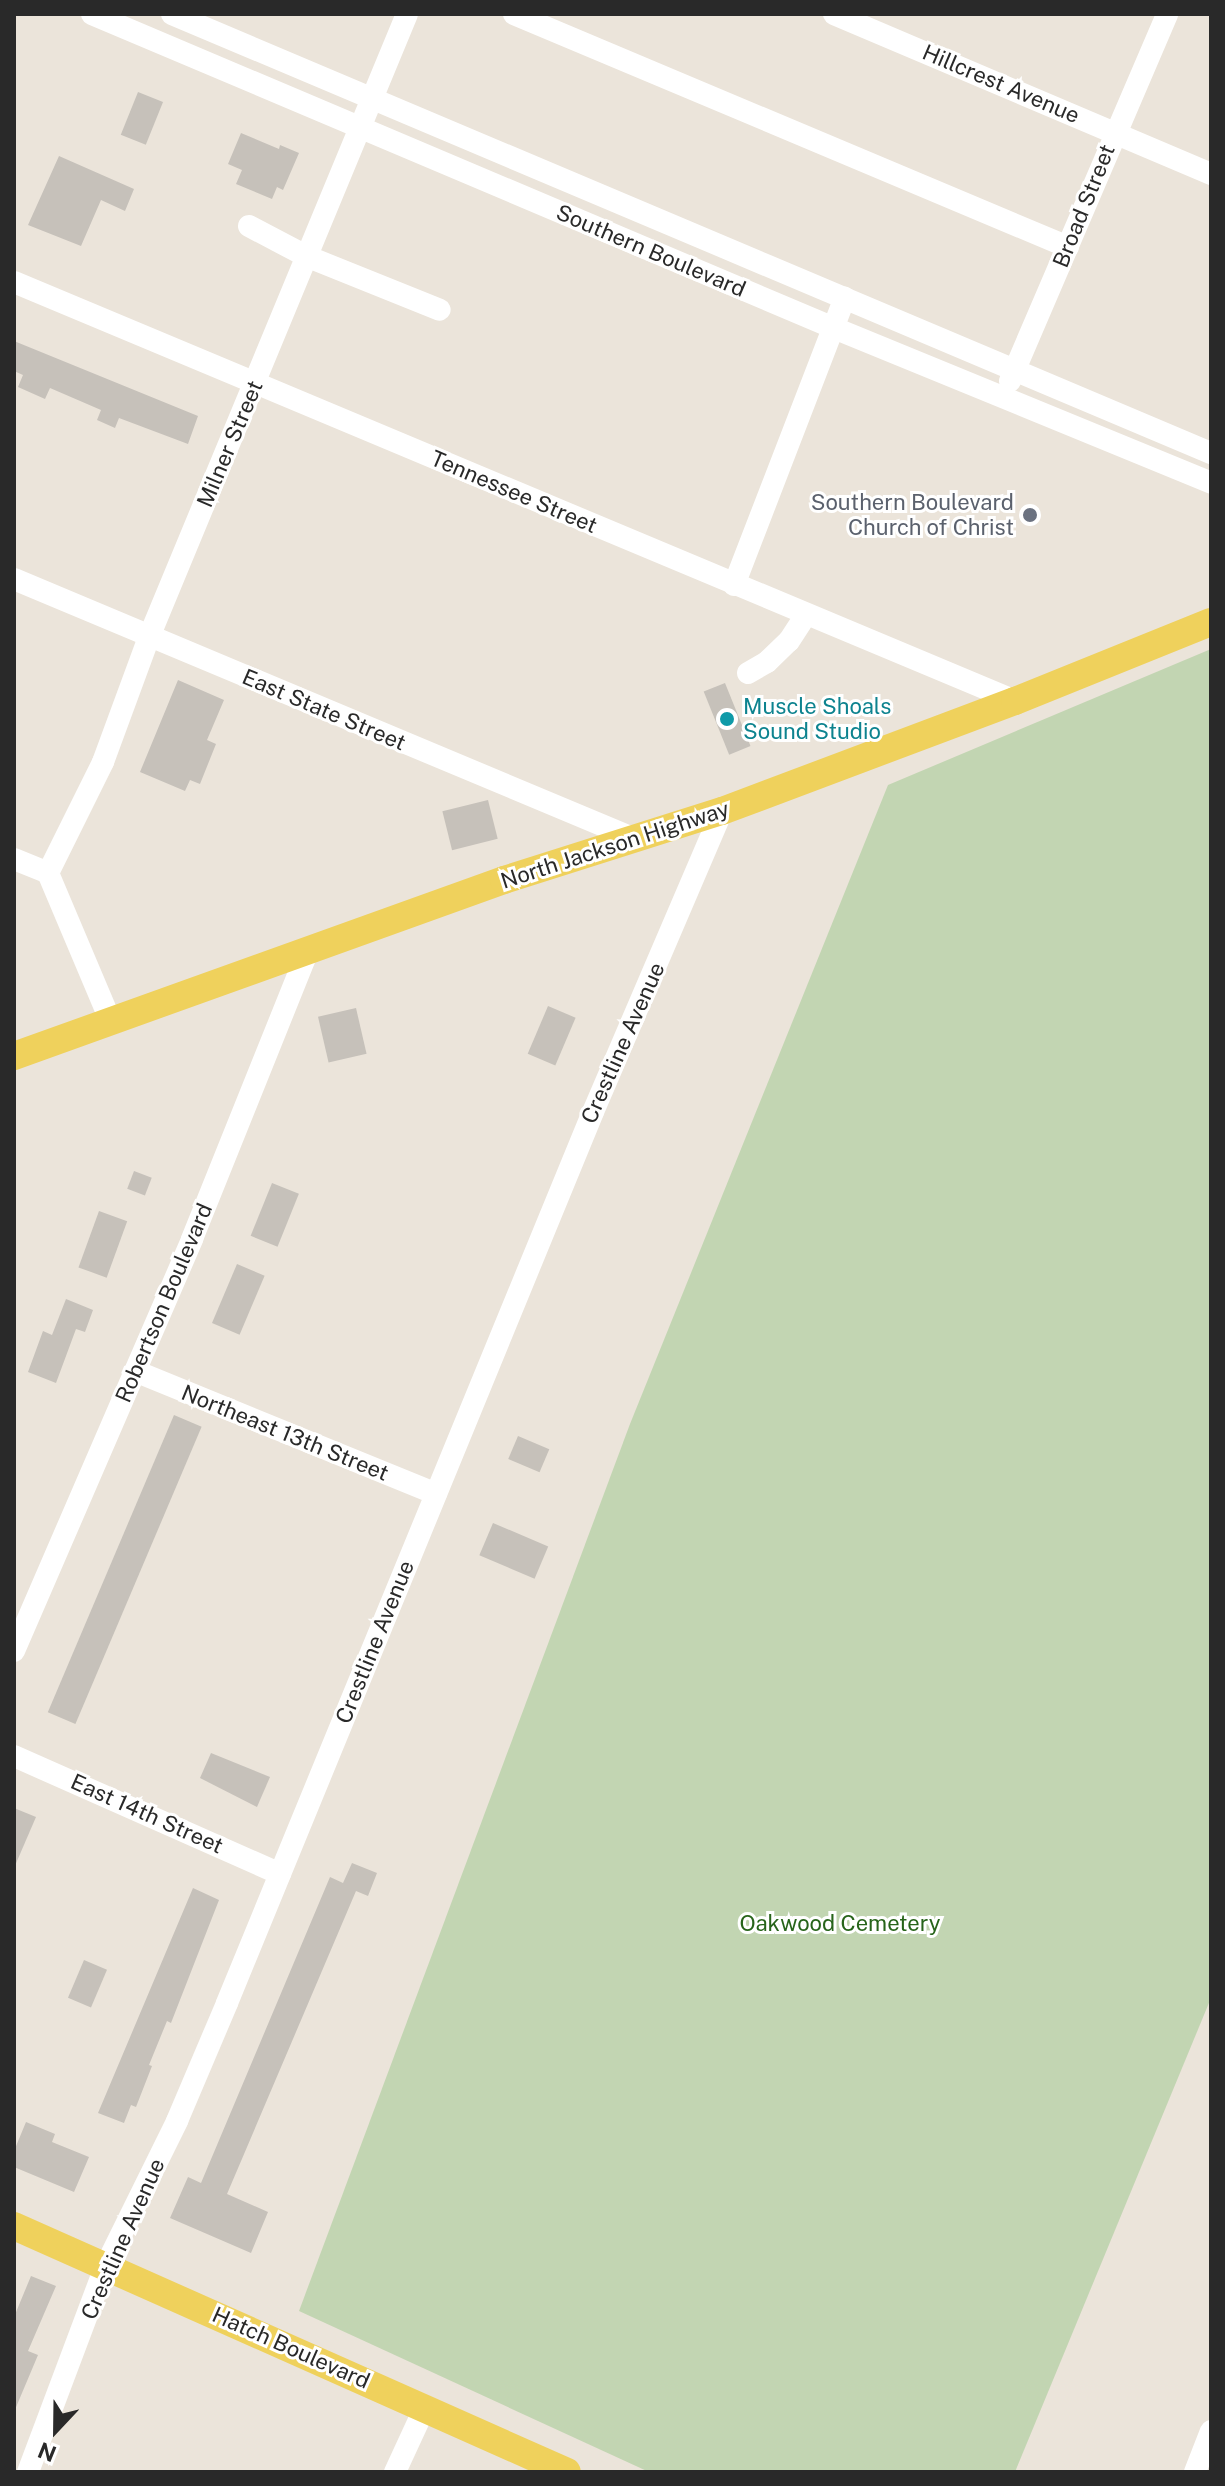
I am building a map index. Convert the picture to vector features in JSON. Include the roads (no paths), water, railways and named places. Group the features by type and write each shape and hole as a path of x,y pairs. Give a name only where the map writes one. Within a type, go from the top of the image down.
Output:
{"main road":[{"name":"North Jackson Highway","path":"14,1056 504,880 722,811 1015,701 1211,622"},
{"name":"Hatch Boulevard","path":"14,2226 567,2472"}],"street":[{"name":"Southern Boulevard","path":"92,14 358,129 1211,483"},
{"name":"Southern Boulevard","path":"172,14 1211,453"},
{"name":"Milner Street","path":"48,873 103,762 149,637 407,14"},
{"path":"514,14 1068,247"},
{"name":"Hillcrest Avenue","path":"834,14 1211,174"},
{"name":"Broad Street","path":"1003,398 1167,14"},
{"path":"249,226 306,256 440,310"},
{"name":"Tennessee Street","path":"14,282 1015,701"},
{"path":"734,585 845,298"},
{"name":"East State Street","path":"14,579 635,839"},
{"path":"748,673 767,662 789,641 806,615"},
{"name":"Crestline Avenue","path":"28,2472 105,2267 177,2121 722,811"},
{"path":"14,859 48,873 110,1020"},
{"name":"Robertson Boulevard","path":"14,1651 135,1371 308,951"},
{"name":"Northeast 13th Street","path":"135,1371 436,1494"},
{"name":"East 14th Street","path":"14,1756 280,1874"},
{"path":"395,2472 425,2407"},
{"path":"1195,2472 1211,2431"}],"place":[{"name":"Southern Boulevard Church of Christ","path":"1030,515"},
{"name":"Muscle Shoals Sound Studio","path":"727,719"}],"park label":[{"name":"Oakwood Cemetery","path":"840,1924"}]}
